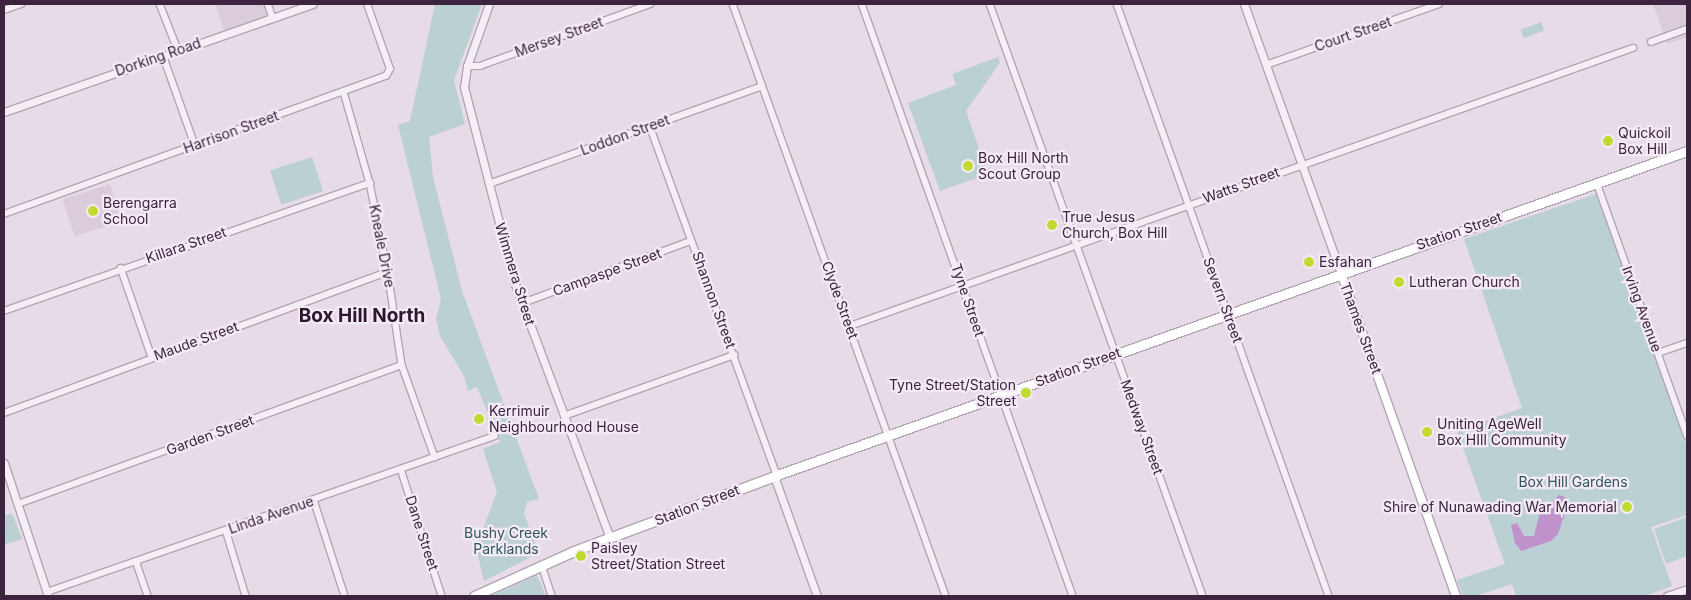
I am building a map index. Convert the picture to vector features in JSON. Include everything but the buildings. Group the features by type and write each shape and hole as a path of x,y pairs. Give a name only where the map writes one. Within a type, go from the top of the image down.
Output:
{"main road":[{"name":"Station Street","path":"474,596 610,538 776,475 1687,151"},
{"name":"Thames Street","path":"1341,273 1456,596"}],"street":[{"path":"4,10 21,4"},
{"path":"160,4 178,50"},
{"path":"268,4 273,18"},
{"name":"Dorking Road","path":"4,112 313,4"},
{"name":"Harrison Street","path":"4,214 386,76 390,68 366,4"},
{"name":"Wimmera Street","path":"489,4 467,66 464,87 522,303 610,538"},
{"name":"Mersey Street","path":"467,66 480,66 650,4"},
{"name":"Clyde Street","path":"733,4 946,596"},
{"name":"Tyne Street","path":"862,4 1074,596"},
{"name":"Medway Street","path":"990,4 1203,596"},
{"name":"Severn Street","path":"1117,4 1329,596"},
{"name":"Thames Street","path":"1244,4 1341,273"},
{"name":"Court Street","path":"1266,65 1439,4"},
{"path":"1651,42 1687,29"},
{"name":"Watts Street","path":"850,326 1302,163 1634,48"},
{"path":"163,55 195,145"},
{"name":"Loddon Street","path":"489,184 762,86"},
{"name":"Kneale Drive","path":"344,92 370,182 388,272 402,365 435,457"},
{"name":"Shannon Street","path":"650,126 734,355 816,596"},
{"name":"Killara Street","path":"4,311 370,182"},
{"name":"Irving Avenue","path":"1597,183 1687,435"},
{"name":"Campaspe Street","path":"522,303 692,241"},
{"path":"122,268 152,357"},
{"name":"Maude Street","path":"4,413 152,357 388,272"},
{"path":"1658,353 1687,343"},
{"path":"564,416 734,355"},
{"name":"Garden Street","path":"18,504 402,365"},
{"name":"Linda Avenue","path":"48,594 136,561 495,436"},
{"path":"4,463 48,594"},
{"name":"Dane Street","path":"401,469 442,596"},
{"path":"314,500 345,596"},
{"path":"226,530 246,596"},
{"path":"136,561 148,596"},
{"path":"542,566 552,596"},
{"path":"1667,596 1687,589"}],"shaded area":[{"path":"215,4 265,4 270,17 225,33"},
{"path":"1653,4 1687,4 1687,37 1667,44"},
{"name":"Berengarra School","path":"110,184 122,221 74,237 62,199"},
{"path":"1559,495 1565,497 1567,507 1558,534 1551,541 1521,551 1515,543 1511,525 1517,523 1524,536 1534,536 1539,516"}],"green space":[{"name":"Bushy Creek Parklands","path":"435,4 482,4 454,80 465,124 429,137 433,177 462,291 539,499 527,502 524,514 539,553 484,581 476,547 497,492 483,449 500,442 477,387 468,391 464,376 440,336 436,319 441,299 398,125 410,121"},
{"path":"1541,22 1544,30 1524,38 1520,30"},
{"path":"998,57 1000,63 966,111 988,174 940,191 908,103 956,85 952,74"},
{"path":"312,157 323,191 281,205 270,171"},
{"name":"Box Hill Gardens","path":"1596,194 1687,445 1687,515 1651,527 1672,586 1645,596 1516,596 1512,584 1476,596 1463,596 1457,580 1505,564 1457,431 1522,408 1464,239"},
{"path":"12,513 22,539 4,545 4,516"},
{"path":"1687,517 1687,556 1666,564 1654,529"},
{"path":"537,575 546,596 491,596 509,588"}],"place":[{"name":"Quickoil Box Hill","path":"1608,141"},
{"name":"Box Hill North Scout Group","path":"968,166"},
{"name":"Berengarra School","path":"93,211"},
{"name":"True Jesus Church, Box Hill","path":"1052,225"},
{"name":"Esfahan","path":"1309,262"},
{"name":"Lutheran Church","path":"1399,282"},
{"name":"Tyne Street/Station Street","path":"1026,393"},
{"name":"Kerrimuir Neighbourhood House","path":"479,419"},
{"name":"Uniting AgeWell Box HIll Community","path":"1427,432"},
{"name":"Shire of Nunawading War Memorial","path":"1627,507"},
{"name":"Paisley Street/Station Street","path":"581,556"}],"district":[{"name":"Box Hill North","path":"362,316"}]}
